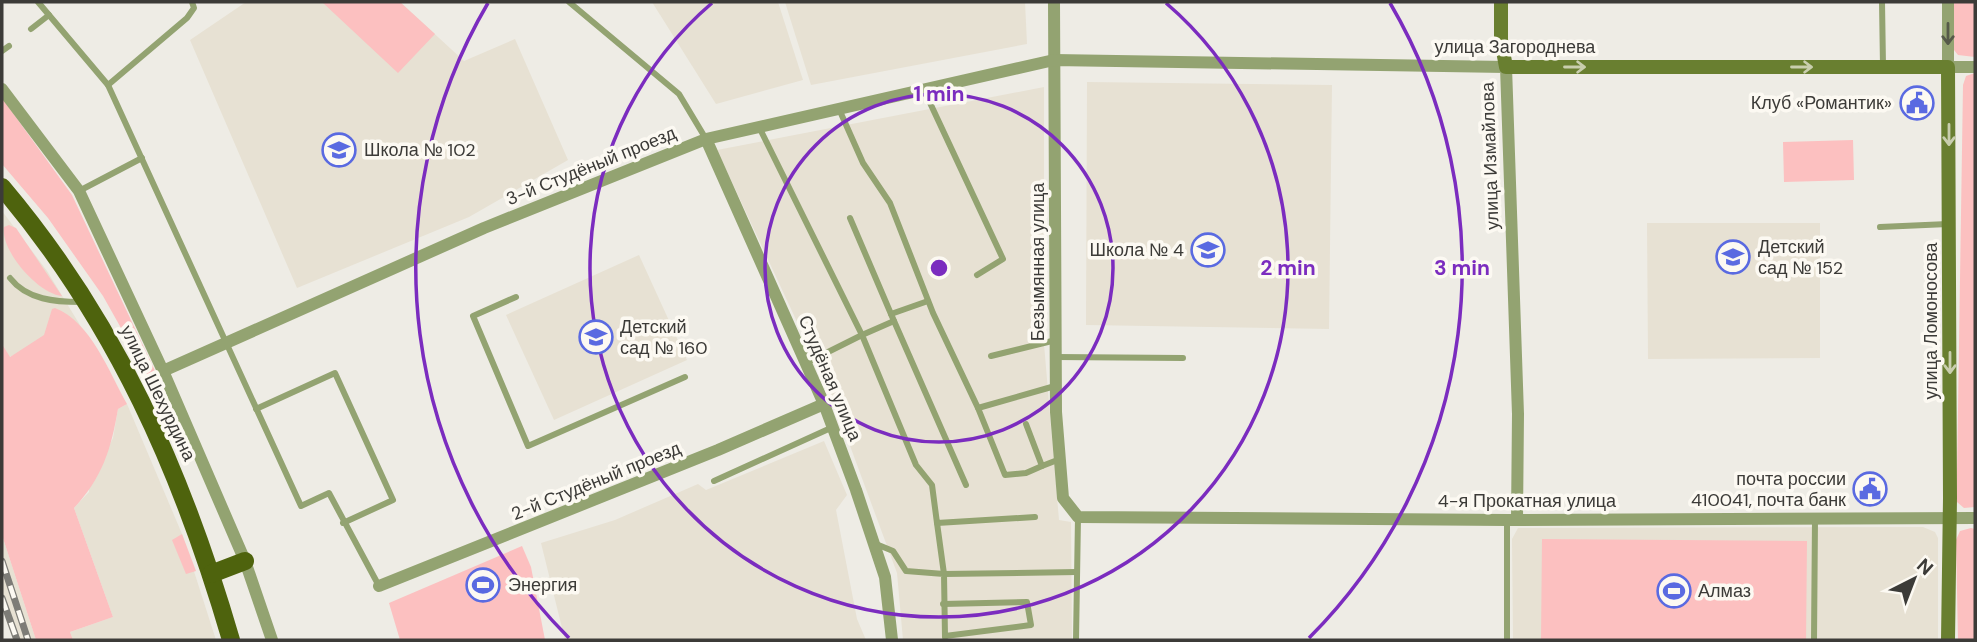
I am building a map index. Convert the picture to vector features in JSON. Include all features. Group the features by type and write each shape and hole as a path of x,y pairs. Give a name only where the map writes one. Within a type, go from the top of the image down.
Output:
{"main road":[{"name":"улица Шехурдина","path":"3,191 39,232 88,302 142,398 181,487 231,640"},
{"path":"211,574 245,561"}],"street":[{"name":"Безымянная улица","path":"1054,2 1056,386 1063,498 1078,517"},
{"name":"улица Измайлова","path":"1501,2 1506,67 1518,414 1512,520"},
{"name":"улица Ломоносова","path":"1948,2 1948,640"},
{"name":"3-й Студёный проезд","path":"163,370 484,228 706,139 1054,60"},
{"name":"улица Загороднева","path":"1054,60 1506,67 1975,67"},
{"path":"2,89 79,191 163,370 245,561 272,640"},
{"name":"Студёная улица","path":"706,139 833,427 885,577 892,640"},
{"name":"2-й Студёный проезд","path":"379,586 718,450 824,404"},
{"name":"4-я Прокатная улица","path":"1078,517 1512,520 1975,518"}],"lane":[{"path":"38,2 108,85 301,506 329,493 379,586"},
{"path":"108,85 187,18 193,5 201,2"},
{"path":"569,2 679,94 706,139"},
{"path":"1882,2 1883,66"},
{"path":"31,29 49,15"},
{"path":"2,51 9,46"},
{"path":"924,90 1003,259 977,275"},
{"path":"839,109 863,163 890,203 928,301 978,408 1005,475 1026,473 1060,459"},
{"path":"759,127 862,335 916,465 932,485 943,574 943,604 946,638 1031,625 1027,602 943,604"},
{"path":"79,191 142,158"},
{"path":"850,218 965,485"},
{"path":"1880,227 1950,224"},
{"path":"10,278 49,302 88,302"},
{"path":"516,297 472,316 528,446 685,377"},
{"path":"806,363 928,301"},
{"path":"991,356 1056,340"},
{"path":"1056,357 1183,358"},
{"path":"256,409 335,373 393,500 343,523"},
{"path":"978,408 1056,386"},
{"path":"1026,424 1042,466"},
{"path":"714,481 833,427"},
{"path":"937,523 1035,517"},
{"path":"1076,640 1078,517"},
{"path":"1814,640 1815,517"},
{"path":"1507,640 1512,520"},
{"path":"874,543 893,551 906,570 943,574 1077,572"}],"shaded area":[{"name":"Школа № 102","path":"246,2 400,2 464,61 515,39 568,160 469,217 297,288 190,40"},
{"path":"322,2 400,2 435,34 398,73"},
{"path":"652,2 778,2 803,80 716,104"},
{"path":"785,2 1025,2 1027,44 811,85"},
{"path":"1953,2 1975,2 1975,57 1958,55 1954,50"},
{"path":"1975,73 1975,507 1964,508 1957,502 1963,85 1966,76"},
{"name":"Школа № 4","path":"1087,82 1332,85 1329,329 1086,325"},
{"path":"1044,87 1044,344 1059,520 1071,522 1072,640 903,640 897,573 832,397 717,150"},
{"path":"2,98 72,195 156,373 148,376 103,296 48,218 2,164"},
{"path":"1853,140 1854,180 1784,182 1783,142"},
{"path":"2,211 47,271 83,330 9,357 2,343"},
{"name":"Детский сад № 152","path":"1647,223 1820,223 1820,358 1648,359"},
{"path":"9,225 16,228 62,296 42,288 22,269 4,236 4,227"},
{"name":"Детский сад № 160","path":"639,255 687,360 554,420 506,315"},
{"path":"55,308 79,324 89,336 127,404 118,409 104,463 92,486 74,508 113,617 70,632 73,640 36,640 2,535 2,344 10,357 44,335 52,309"},
{"path":"127,404 182,534 216,640 73,640 70,632 113,617 74,508 89,492 113,438 118,409"},
{"path":"824,441 847,495 836,510 857,619 866,640 565,640 541,543 615,520 698,484 706,490"},
{"path":"1923,527 1935,532 1938,538 1938,640 1513,640 1512,539 1518,528"},
{"path":"1975,529 1975,640 1958,640 1956,540 1960,531"},
{"path":"182,534 196,571 186,574 172,540"},
{"path":"2,535 36,640 13,640 2,608"},
{"name":"Алмаз","path":"1542,539 1807,541 1806,640 1541,640"},
{"name":"Энергия","path":"522,546 531,567 545,640 400,640 389,603"}],"railway":[{"path":"2,561 28,640"},
{"path":"2,598 17,640"}],"place":[{"name":"Клуб «Романтик»","path":"1917,103"},
{"name":"Школа № 102","path":"339,150"},
{"name":"Школа № 4","path":"1208,250"},
{"name":"Детский сад № 152","path":"1733,257"},
{"name":"Детский сад № 160","path":"596,337"},
{"name":"почта россии 410041, почта банк","path":"1870,489"},
{"name":"Энергия","path":"483,585"},
{"name":"Алмаз","path":"1674,591"}]}
